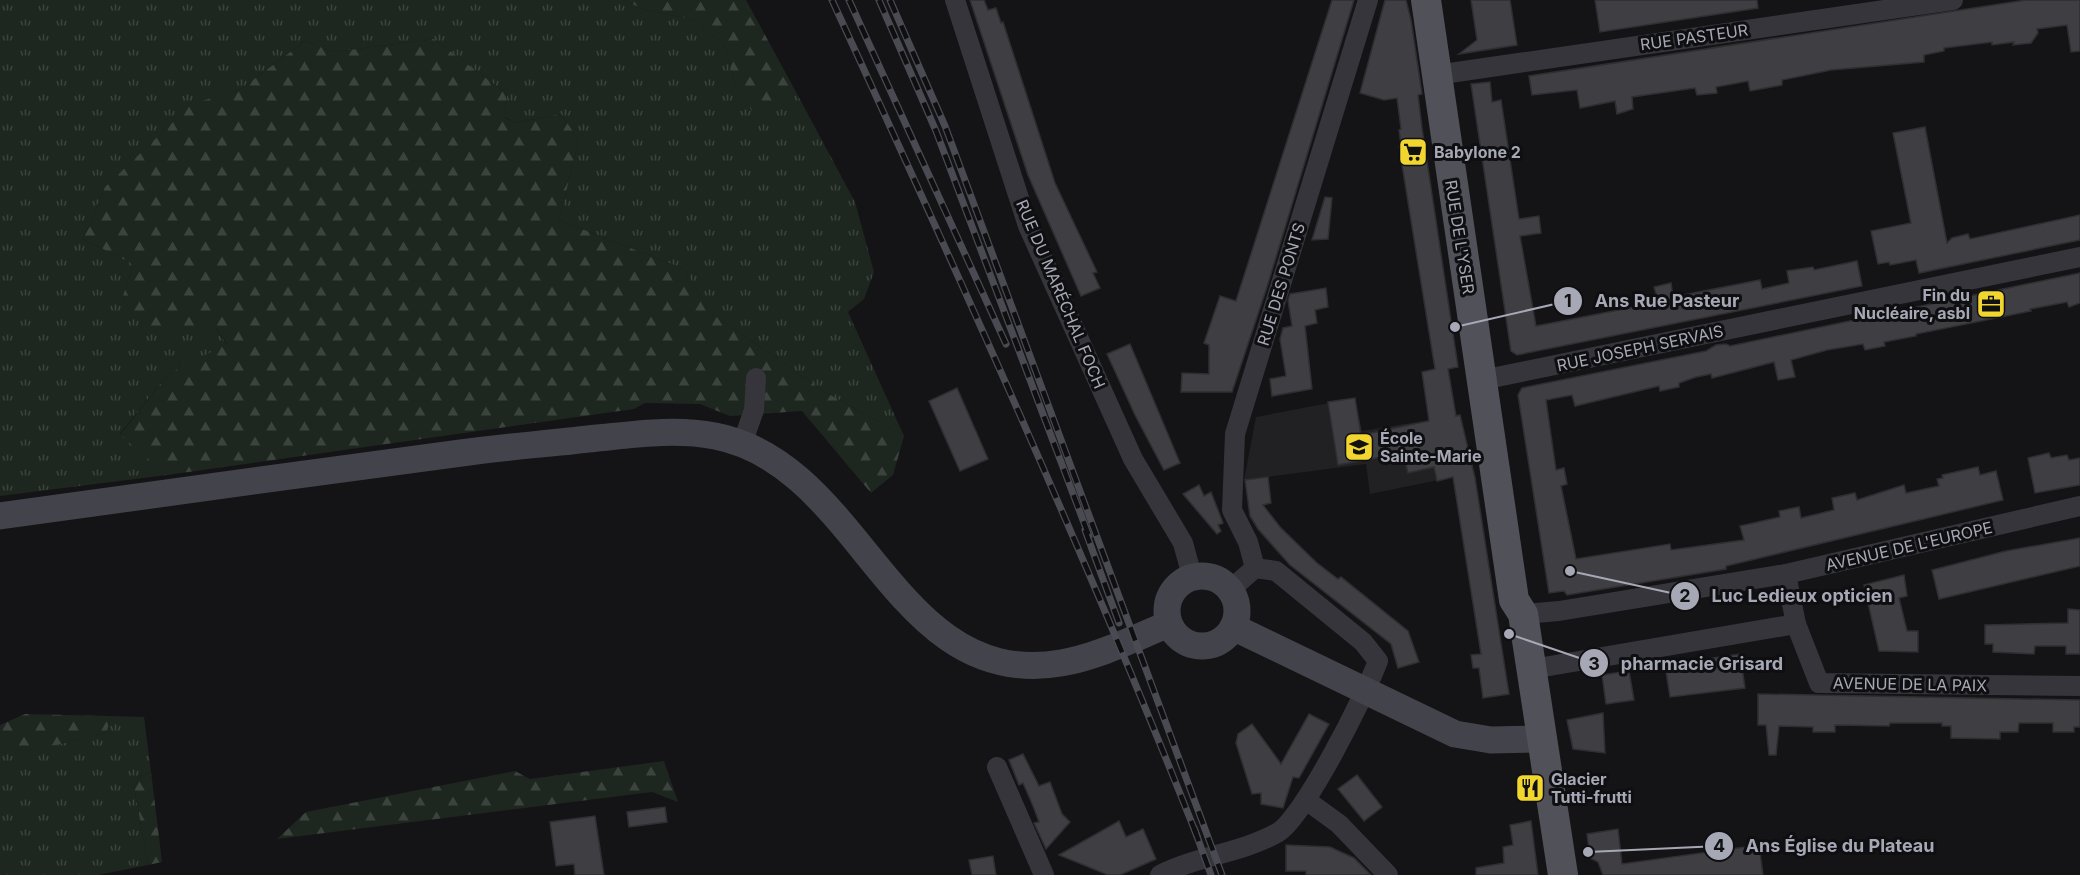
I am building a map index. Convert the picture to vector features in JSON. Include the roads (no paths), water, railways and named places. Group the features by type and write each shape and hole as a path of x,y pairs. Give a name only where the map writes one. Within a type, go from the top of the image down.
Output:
{"main road":[{"name":"RUE DE L'YSER","path":"1426,0 1443,74 1490,379 1531,596 1523,614 1563,875"},
{"name":"RUE DE L'YSER","path":"1440,0 1443,74"}],"street":[{"name":"RUE DU MARÉCHAL FOCH","path":"955,0 1028,226 1133,459 1183,543 1192,576"},
{"name":"RUE DES PONTS","path":"1255,568 1248,542 1232,510 1235,434 1368,0"},
{"name":"RUE PASTEUR","path":"1443,74 1953,0"},
{"name":"RUE JOSEPH SERVAIS","path":"1490,379 2080,257"},
{"path":"742,444 754,410 756,378"},
{"path":"0,516 512,446 650,432 705,435 742,444 790,471 827,505 915,611 952,641 987,658 1007,663 1046,665 1079,660 1159,628 1170,595 1179,584 1192,576 1204,575 1216,578 1230,589 1237,608 1233,627 1219,642 1205,646 1190,644 1159,628"},
{"name":"AVENUE DE L'EUROPE","path":"1523,614 1559,611 1786,574 2080,506"},
{"path":"1164,873 1267,838 1288,824 1306,800 1366,693 1378,661 1363,642 1276,571 1255,568 1230,589"},
{"name":"AVENUE DE LA PAIX","path":"1786,574 1796,624 1819,683 2080,686"},
{"path":"1532,669 1796,624"},
{"path":"1233,627 1455,734 1491,740 1541,738"},
{"path":"997,767 1044,875"},
{"path":"1306,800 1339,824 1388,875"}],"railway":[{"path":"832,0 974,311 1066,520 1197,836"},
{"path":"849,0 1006,344"},
{"path":"879,0 936,131 1089,536"},
{"path":"890,0 945,126 1222,875"},
{"path":"1085,530 1119,623"},
{"path":"1194,828 1211,875"}],"place":[{"name":"Babylone 2","path":"1413,152"},
{"name":"Fin du Nucléaire, asbl","path":"1991,304"},
{"name":"Ans Rue Pasteur","path":"1455,327"},
{"name":"École Sainte-Marie","path":"1359,447"},
{"name":"Luc Ledieux opticien","path":"1570,571"},
{"name":"pharmacie Grisard","path":"1509,634"},
{"name":"Glacier Tutti-frutti","path":"1530,788"},
{"name":"Ans Église du Plateau","path":"1588,852"}]}
